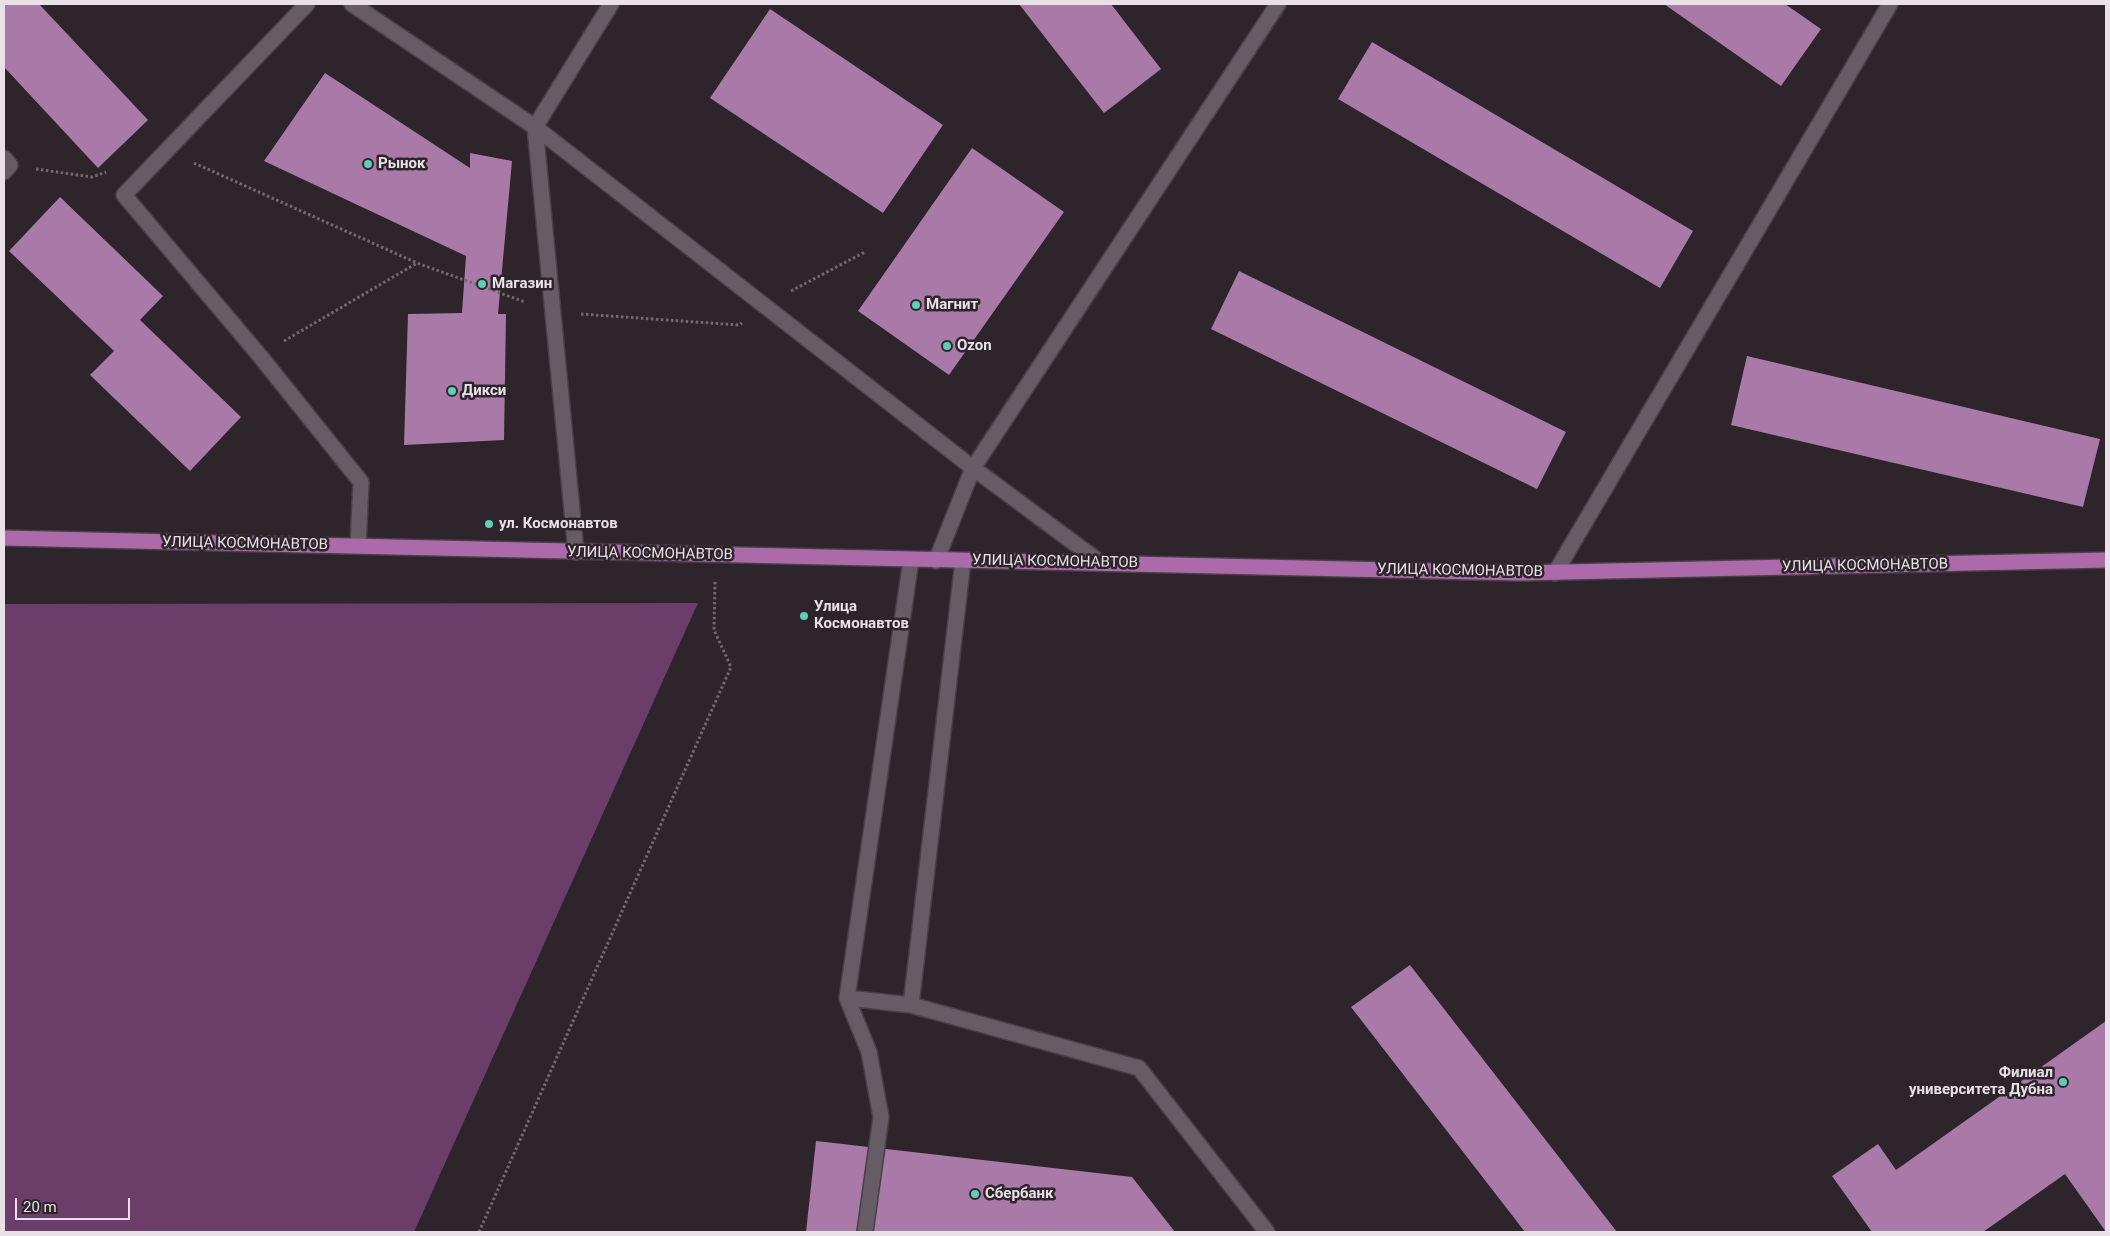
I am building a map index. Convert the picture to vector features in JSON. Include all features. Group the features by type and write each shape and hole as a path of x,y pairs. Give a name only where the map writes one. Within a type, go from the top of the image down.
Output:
{"main road":[{"name":"УЛИЦА КОСМОНАВТОВ","path":"4,538 936,561 1555,573 2106,560"}],"street":[{"path":"308,4 124,195 260,356 361,482 358,546"},
{"path":"352,4 535,127 973,468 1101,563"},
{"path":"576,552 535,127 612,4"},
{"path":"936,561 973,468 1278,4"},
{"path":"1555,573 1890,4"},
{"path":"865,1232 881,1116 869,1052 847,998 911,560"},
{"path":"911,1004 963,561"},
{"path":"847,998 911,1004 1139,1068 1267,1232"}],"path":[{"path":"165,151 231,178 417,263"},
{"path":"6,165 92,177 110,170"},
{"path":"479,1232 731,667 714,630 716,555"}],"shaded area":[{"path":"698,603 414,1232 4,1232 4,604"}],"building":[{"path":"4,4 39,4 148,120 98,168 4,67"},
{"path":"1019,4 1111,4 1161,69 1104,113"},
{"path":"1664,4 1785,4 1821,29 1781,86"},
{"path":"770,9 943,125 883,213 710,98"},
{"path":"1372,42 1693,231 1660,288 1338,99"},
{"path":"325,73 470,168 470,153 512,161 498,314 506,314 504,440 404,445 408,314 462,313 466,256 264,161"},
{"path":"972,148 1064,212 949,375 858,311"},
{"path":"60,197 163,296 140,320 241,417 190,471 90,375 114,351 9,251"},
{"path":"1239,271 1566,432 1537,489 1211,329"},
{"path":"1747,356 2100,439 2083,507 1731,425"},
{"path":"1410,965 1617,1232 1525,1232 1351,1007"},
{"name":"Филиал университета Дубна","path":"2106,1021 2106,1232 2065,1174 1983,1232 1872,1232 1832,1176 1878,1144 1896,1170"},
{"path":"816,1141 1132,1177 1175,1232 806,1232"}],"place":[{"name":"Рынок","path":"368,164"},
{"name":"Магазин","path":"482,284"},
{"name":"Магнит","path":"916,305"},
{"name":"Ozon","path":"947,346"},
{"name":"Дикси","path":"452,391"},
{"name":"ул. Космонавтов","path":"489,524"},
{"name":"Улица Космонавтов","path":"804,616"},
{"name":"Филиал университета Дубна","path":"2063,1082"},
{"name":"Сбербанк","path":"975,1194"}]}
